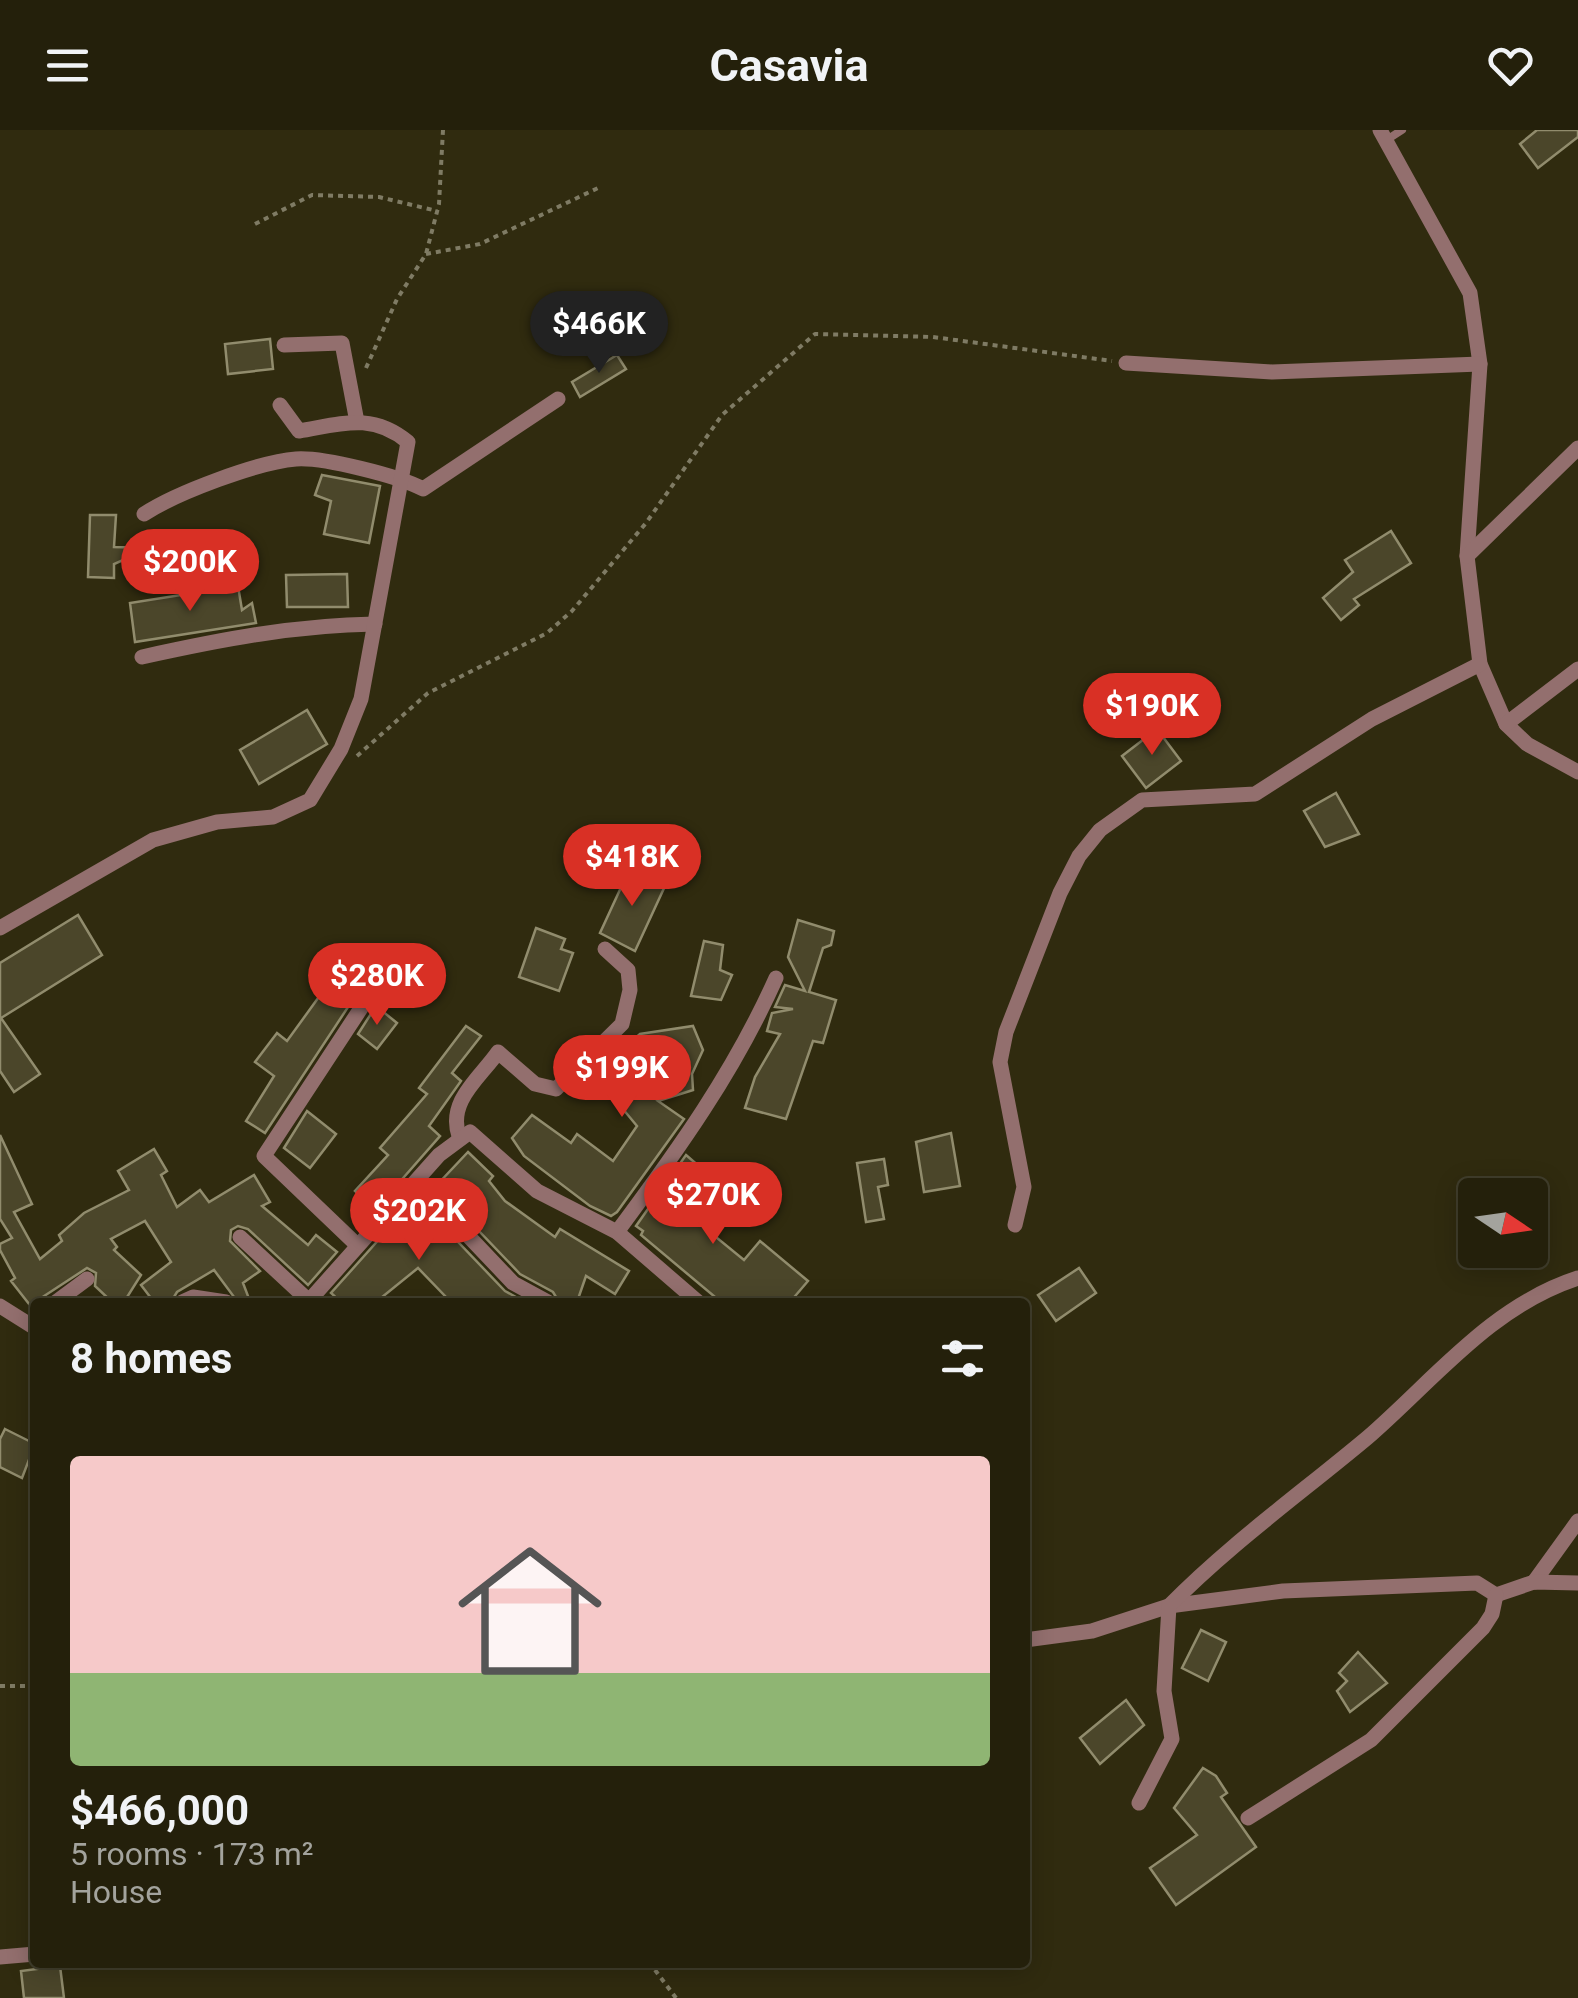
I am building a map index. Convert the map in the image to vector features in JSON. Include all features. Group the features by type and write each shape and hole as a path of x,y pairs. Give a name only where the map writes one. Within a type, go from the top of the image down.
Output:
{"street":[{"path":"1382,136 1470,293 1480,364 1467,556 1480,664 1506,724 1527,744 1578,772"},
{"path":"284,345 342,343 357,422"},
{"path":"1126,363 1272,372 1480,364"},
{"path":"144,514 177,492 296,459 403,478 423,488 558,399"},
{"path":"0,928 153,840 217,822 273,817 310,800 341,749 361,699 408,442 389,426 357,422 298,431 280,405"},
{"path":"1467,556 1578,448"},
{"path":"142,657 238,636 325,624 374,624"},
{"path":"1014,1225 1024,1187 1000,1062 1024,978 1079,856 1100,830 1142,800 1255,794 1372,719 1480,664"},
{"path":"1506,724 1578,669"},
{"path":"459,1136 456,1116 462,1099 498,1052 535,1084 556,1089 620,1028 629,998 628,970 605,949"},
{"path":"616,1232 718,1092 745,1048 776,978"},
{"path":"356,1245 264,1156 367,1000"},
{"path":"311,1298 459,1136 478,1136 538,1191 616,1232 693,1298"},
{"path":"417,1182 513,1283 541,1298"},
{"path":"240,1238 304,1298"},
{"path":"1139,1803 1172,1739 1164,1691 1169,1606 1254,1527 1400,1409 1492,1324 1525,1301 1578,1278"},
{"path":"61,1298 87,1279"},
{"path":"0,1306 30,1323"},
{"path":"1534,1582 1578,1521"},
{"path":"1030,1639 1092,1630 1169,1606 1283,1591 1477,1584 1496,1595 1534,1582 1578,1583"},
{"path":"1248,1818 1371,1740 1483,1628 1492,1614 1496,1595"},
{"path":"0,1957 30,1954"}],"lane":[{"path":"1382,136 1402,130"}],"path":[{"path":"364,370 397,299 426,254 437,210 443,130"},
{"path":"426,254 480,244 598,188"},
{"path":"255,224 312,196 379,197 437,210"},
{"path":"356,757 428,694 548,632 572,611 646,522 722,415 815,334 934,337 1126,363"},
{"path":"0,1686 30,1686"},
{"path":"654,1968 676,1998"}],"building":[{"path":"1537,130 1578,130 1578,137 1538,168 1520,144"},
{"path":"270,339 273,369 228,374 225,344"},
{"path":"617,355 626,369 580,397 572,382"},
{"path":"322,475 380,486 369,543 324,534 331,501 315,495"},
{"path":"90,515 116,515 114,547 150,548 114,564 114,578 88,577"},
{"path":"1391,531 1411,563 1354,599 1359,605 1341,620 1323,598 1353,572 1345,560"},
{"path":"347,574 348,607 287,607 286,575"},
{"path":"238,586 242,610 252,603 256,623 135,642 130,603"},
{"path":"307,710 327,744 259,784 240,750"},
{"path":"1157,729 1181,761 1146,788 1122,756"},
{"path":"1336,793 1359,834 1325,847 1304,811"},
{"path":"630,868 665,886 635,951 600,933"},
{"path":"78,915 102,955 1,1018 40,1074 14,1092 0,1071 0,963"},
{"path":"798,920 834,931 831,945 823,948 809,992 836,1000 823,1043 813,1041 786,1119 745,1108 755,1077 780,1034 767,1031 772,1013 793,1009 775,1007 785,985 805,991 788,957"},
{"path":"536,928 565,939 561,949 573,953 559,991 519,977"},
{"path":"704,941 723,945 720,970 732,975 721,1000 691,996"},
{"path":"329,983 354,998 265,1133 246,1121 274,1076 255,1062 277,1033 287,1041"},
{"path":"376,1006 397,1023 377,1049 358,1034"},
{"path":"466,1026 481,1036 452,1073 461,1081 429,1126 440,1136 375,1210 355,1191 388,1155 380,1148 427,1094 419,1088"},
{"path":"693,1026 703,1050 692,1074 693,1090 658,1101 684,1119 617,1212 611,1216 590,1206 524,1156 512,1138 532,1115 571,1143 577,1134 613,1161 637,1126 594,1074 640,1034"},
{"path":"307,1111 336,1134 310,1168 284,1148"},
{"path":"951,1133 960,1186 924,1192 916,1142"},
{"path":"0,1135 32,1204 14,1212 40,1259 62,1241 59,1235 84,1213 129,1190 118,1171 154,1149 167,1171 161,1175 177,1207 200,1190 209,1202 254,1175 270,1202 262,1206 308,1245 316,1235 337,1252 308,1285 248,1229 238,1226 231,1230 230,1241 260,1271 243,1283 248,1296 235,1298 214,1270 173,1298 151,1298 141,1285 171,1262 145,1221 111,1239 117,1247 114,1250 141,1275 127,1298 108,1298 95,1286 96,1273 87,1268 41,1298 30,1298 30,1305 11,1281 15,1278 0,1250 0,1244 12,1238 0,1219"},
{"path":"468,1152 493,1176 489,1181 505,1201 555,1237 560,1229 629,1271 615,1294 586,1276 578,1298 557,1298 553,1292 520,1274 436,1186"},
{"path":"686,1155 714,1179 684,1211 744,1260 760,1241 808,1281 793,1298 716,1298 641,1235 643,1231 636,1226"},
{"path":"884,1159 888,1185 878,1187 884,1219 866,1222 857,1163"},
{"path":"416,1198 505,1291 518,1298 447,1298 418,1268 381,1298 337,1298 331,1293"},
{"path":"1079,1268 1096,1293 1056,1321 1038,1295"},
{"path":"5,1429 30,1442 30,1457 22,1478 0,1467 0,1439"},
{"path":"1201,1630 1226,1642 1208,1681 1182,1668"},
{"path":"1358,1652 1387,1683 1350,1712 1337,1691 1347,1681 1339,1673"},
{"path":"1126,1700 1144,1725 1100,1764 1080,1738"},
{"path":"1203,1768 1216,1776 1227,1793 1221,1797 1256,1847 1176,1905 1150,1868 1197,1835 1174,1808"},
{"path":"60,1968 64,1998 24,1998 21,1971"}]}
